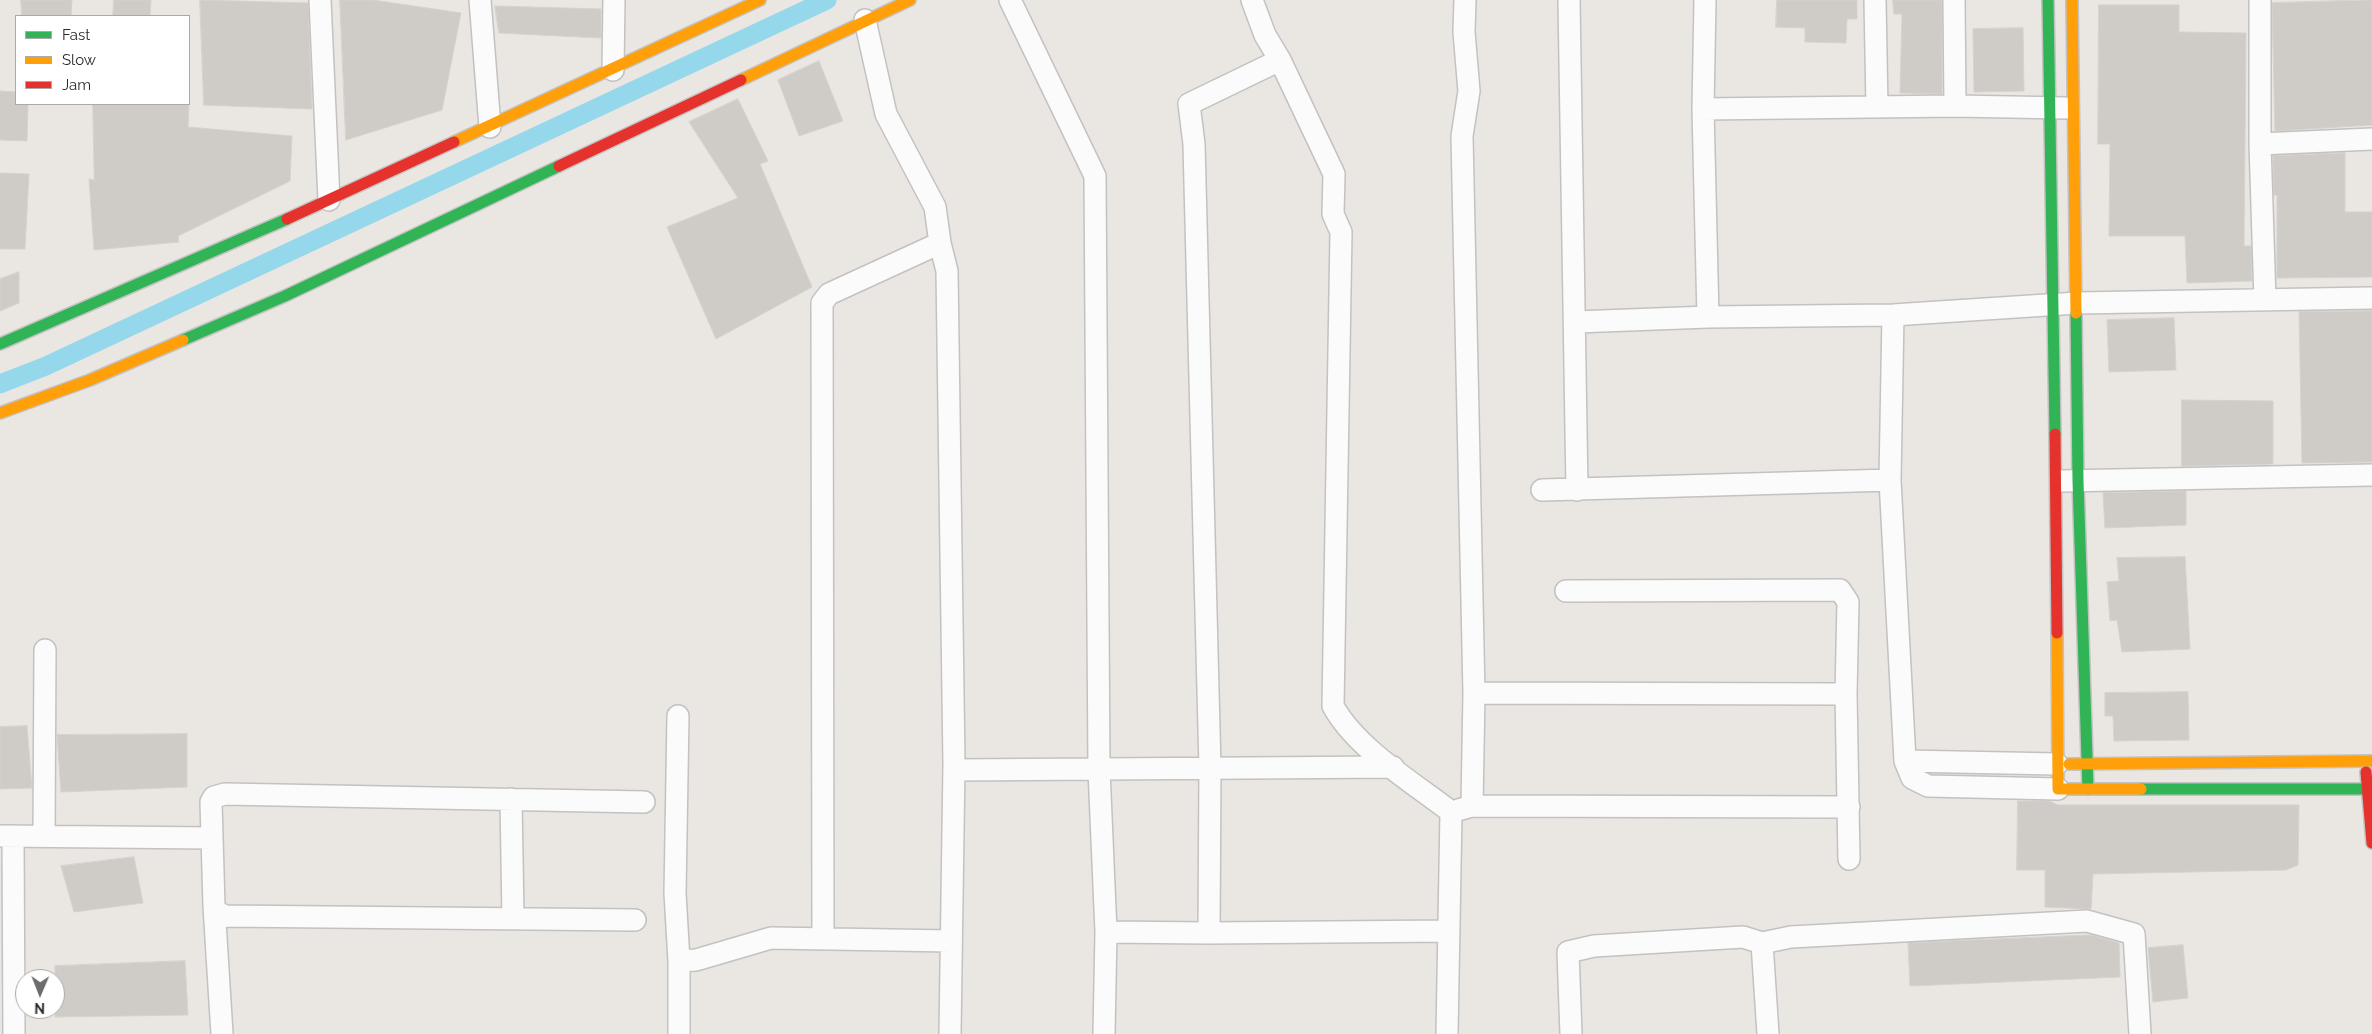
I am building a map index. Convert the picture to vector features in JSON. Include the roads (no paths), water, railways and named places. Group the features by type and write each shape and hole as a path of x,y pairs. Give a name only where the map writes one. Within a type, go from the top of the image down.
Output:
{"main road":[{"path":"0,344 329,200 613,70 740,5 760,0"},
{"path":"0,413 90,380 285,296 910,0"},
{"path":"2048,0 2054,305 2058,789 2369,790"},
{"path":"2072,0 2078,481 2088,789"},
{"path":"2057,764 2369,762 2372,843"}],"street":[{"path":"320,0 329,200"},
{"path":"480,0 490,127"},
{"path":"613,70 614,0"},
{"path":"1010,0 1095,176 1099,770 1106,932 1104,1034"},
{"path":"1252,0 1265,35 1280,60 1334,174 1334,214 1341,232 1333,706 1343,725 1451,812"},
{"path":"1465,0 1464,32 1468,91 1462,136 1474,693 1472,806"},
{"path":"1569,0 1576,322 1577,490"},
{"path":"1705,0 1703,109 1708,318"},
{"path":"1875,0 1876,107"},
{"path":"1954,0 1955,106"},
{"path":"2260,0 2260,144 2265,300"},
{"path":"865,20 886,114 935,207 940,244 947,271 954,770 950,1034"},
{"path":"1209,933 1210,768 1194,144 1189,104 1280,60"},
{"path":"1703,109 1955,106 2073,108"},
{"path":"2260,144 2372,139"},
{"path":"823,938 822,303 830,294 940,244"},
{"path":"1576,322 1892,315 2077,303 2372,298"},
{"path":"1892,315 1890,480 1905,761 1912,778 1928,786 2058,789"},
{"path":"2055,481 2372,475"},
{"path":"1542,490 1890,480"},
{"path":"1566,591 1840,590 1848,602 1846,694 1849,807 1848,859"},
{"path":"44,836 45,650"},
{"path":"1474,693 1846,694"},
{"path":"678,716 675,892 679,961 680,1034"},
{"path":"1905,761 2057,764"},
{"path":"954,770 1393,767"},
{"path":"222,1034 214,906 211,802 214,797 225,794 644,802"},
{"path":"511,799 513,919"},
{"path":"1451,812 1472,806 1849,807"},
{"path":"1447,1034 1451,812"},
{"path":"14,1034 7,836 212,838"},
{"path":"214,906 218,912 225,916 635,920"},
{"path":"1571,1034 1568,952 1594,946 1744,936 1762,943 1791,937 2087,921 2134,934 2140,1034"},
{"path":"1106,932 1448,931"},
{"path":"679,961 696,960 771,938 951,941"},
{"path":"1762,943 1768,1034"}],"waterway":[{"path":"0,384 46,366 827,0"}]}
